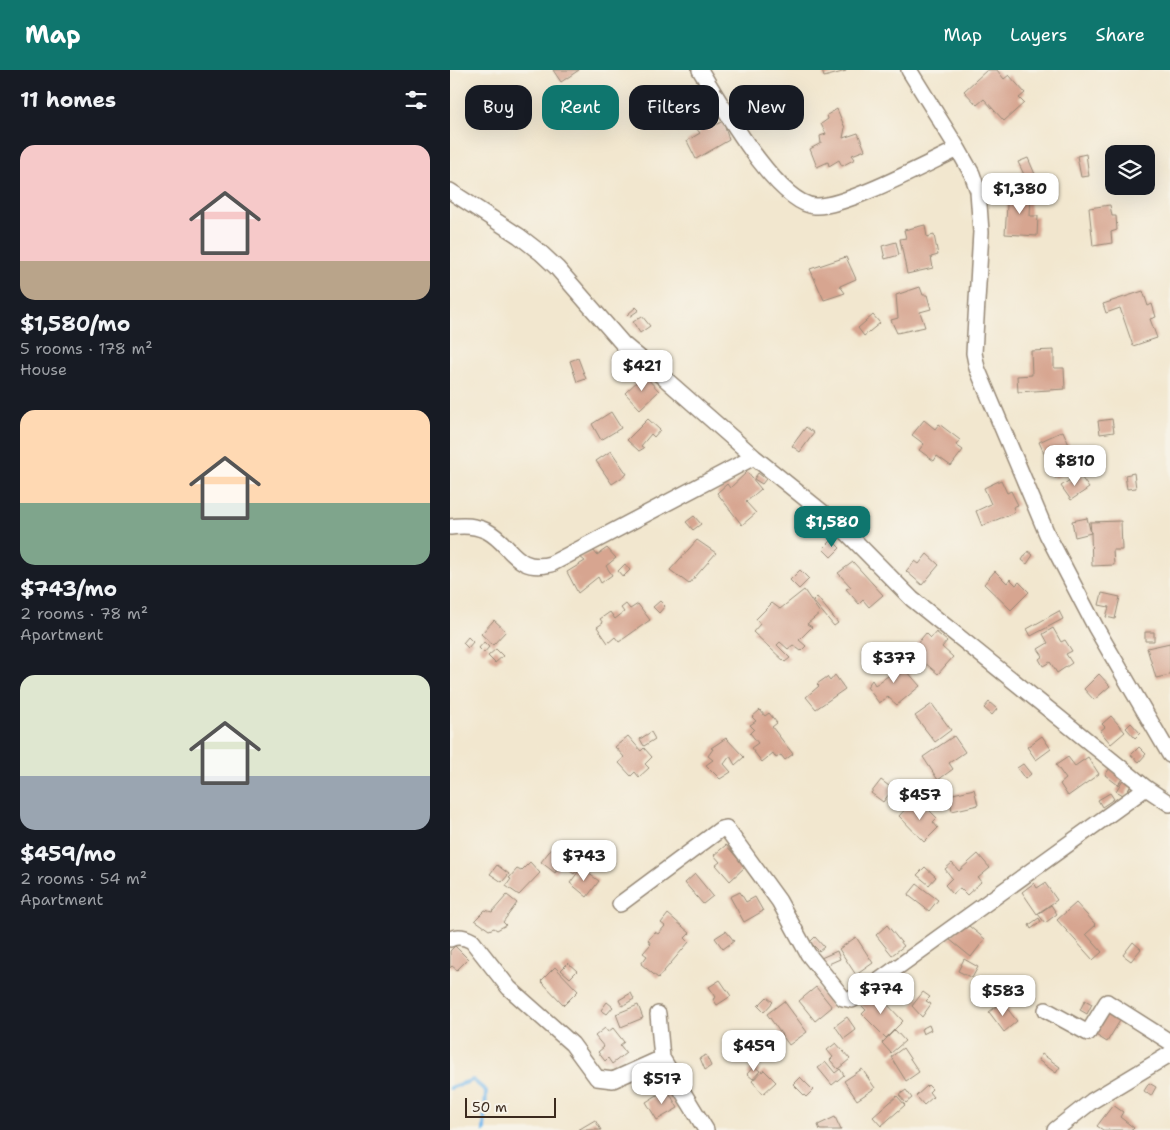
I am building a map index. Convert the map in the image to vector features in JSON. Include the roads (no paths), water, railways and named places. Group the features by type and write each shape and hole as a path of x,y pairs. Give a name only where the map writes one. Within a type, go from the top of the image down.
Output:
{"street":[{"path":"700,70 723,108 758,158 788,194 801,203 814,206 841,202 958,149"},
{"path":"909,70 972,174 980,209 974,353 977,368 1047,534 1096,628 1170,755"},
{"path":"450,191 519,236 541,253 557,268 623,344 664,377 754,457 842,528 912,599 1146,788 1170,804"},
{"path":"450,527 476,526 488,530 499,537 518,560 527,566 539,568 560,560 754,457"},
{"path":"620,904 722,829 726,828 779,901 808,954 843,998 852,1000 1146,788"},
{"path":"450,939 456,936 465,937 472,942 509,988 572,1044 597,1078 613,1080 662,1058"},
{"path":"1046,1010 1088,1033 1107,1002 1170,1042"},
{"path":"658,1014 662,1058 706,1130"},
{"path":"1055,1130 1092,1102 1170,1054"}],"waterway":[{"path":"450,1088 473,1080 486,1091 484,1130"}]}
